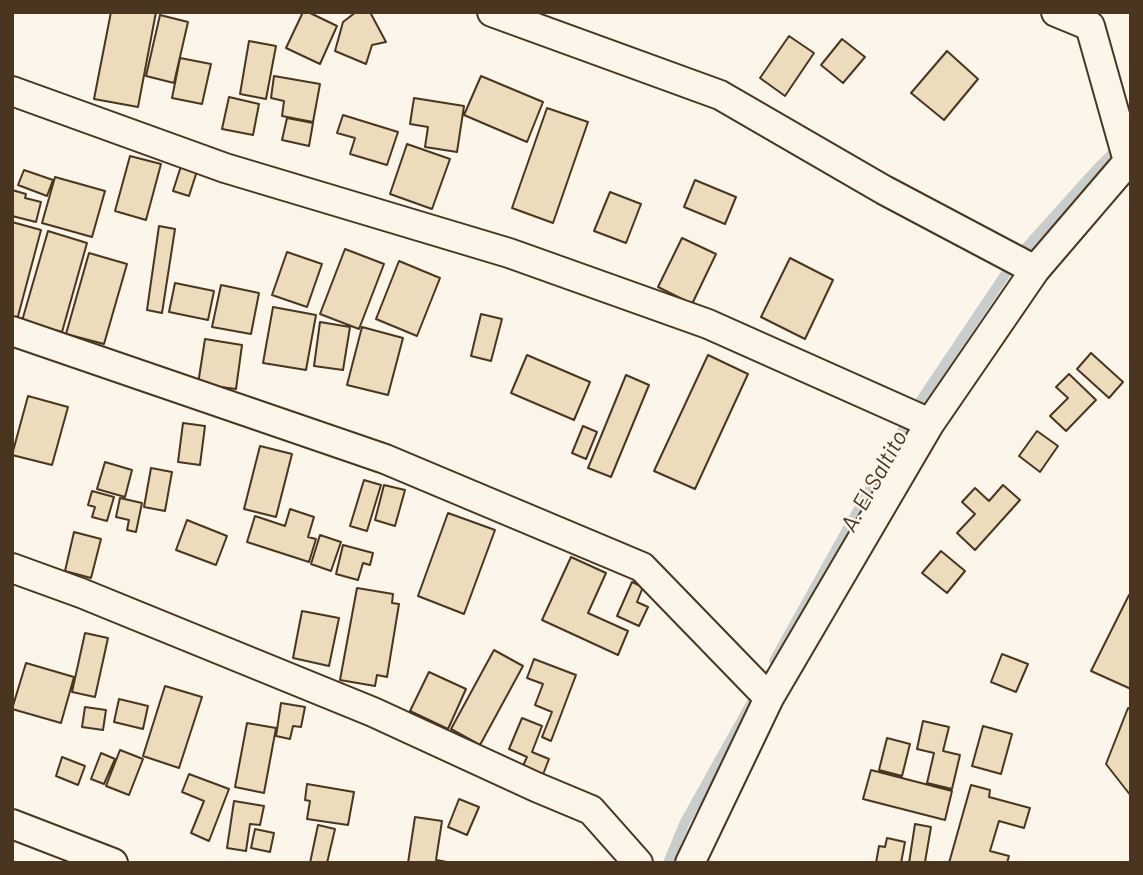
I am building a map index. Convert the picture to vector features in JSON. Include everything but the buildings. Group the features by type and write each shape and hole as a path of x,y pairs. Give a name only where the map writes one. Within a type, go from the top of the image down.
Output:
{"street":[{"path":"492,12 720,95 884,190 1035,270"},
{"path":"690,863 769,698 930,423 1035,270 1129,160 1090,26 1056,12"},
{"path":"12,91 225,168 509,253 708,324 930,423"},
{"path":"12,331 385,459 642,567 769,698"},
{"path":"12,568 81,593 373,712 536,788 591,810 638,863"},
{"path":"12,824 113,863"}],"waterway":[{"name":"A. El Saltito","path":"774,661 911,415 1015,260 1119,147"},
{"name":"A. El Saltito","path":"668,863 685,822 757,693"}]}
